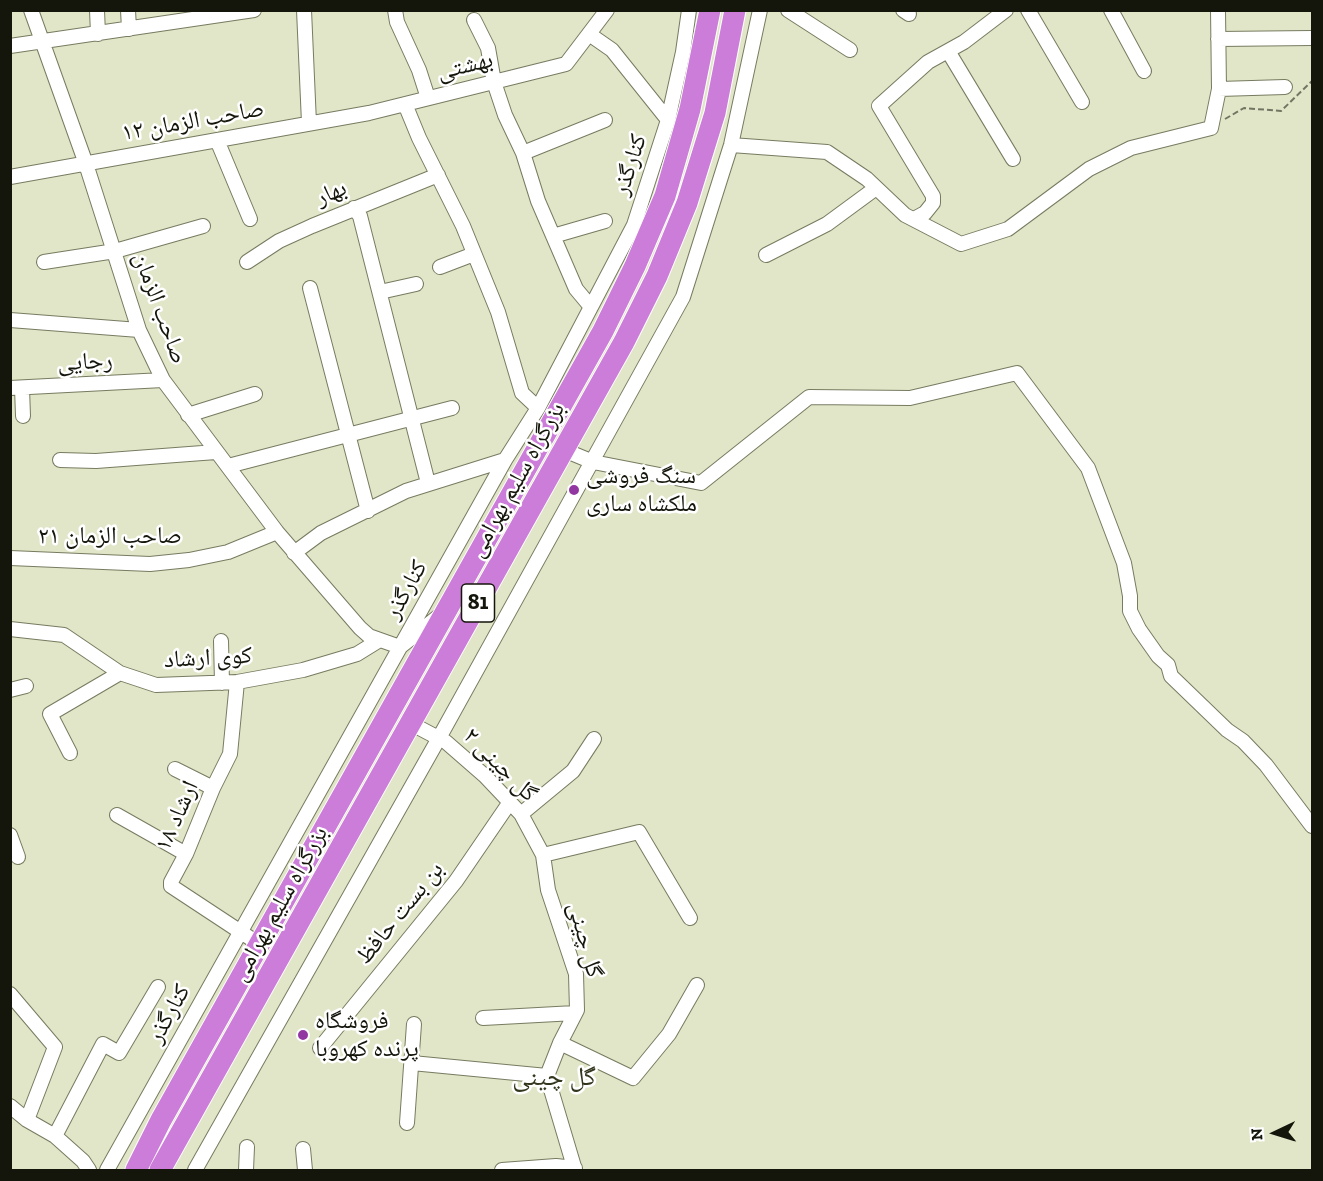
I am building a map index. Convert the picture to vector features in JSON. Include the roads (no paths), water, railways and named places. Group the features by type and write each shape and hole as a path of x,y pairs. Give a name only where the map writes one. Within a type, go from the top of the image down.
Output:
{"highway":[{"name":"بزرگراه سلیم بهرامی","path":"136,1170 161,1120 603,331 636,266 665,196 690,109 710,10"},
{"name":"بزرگراه سلیم بهرامی","path":"160,1170 564,450 624,342 657,276 687,203 715,113 735,10"}],"street":[{"name":"صاحب الزمان","path":"31,10 44,41 86,164 139,330 163,380 277,532 360,628 378,641 400,647"},
{"path":"97,10 98,34"},
{"path":"128,10 129,29"},
{"path":"10,46 98,34 218,13 254,10"},
{"path":"304,10 309,123"},
{"path":"395,10 397,22 419,70 428,98"},
{"name":"بهشتی","path":"309,123 369,113 566,64 607,10"},
{"name":"کنارگذر","path":"107,1170 505,460 538,408 634,225 668,120 683,52 689,10"},
{"path":"195,1170 684,297 731,145 760,10"},
{"path":"788,10 850,50"},
{"path":"914,219 925,213 933,203 933,196 879,106 928,62 948,51 1006,10"},
{"path":"1028,10 1082,102"},
{"path":"1111,10 1144,71"},
{"path":"731,145 827,152 867,179 905,215 962,244 1008,229 1089,169 1131,148 1211,128 1219,89 1218,10"},
{"path":"474,20 488,48 494,82 505,115 523,153 538,201 576,289 591,307"},
{"path":"589,34 612,50 668,120"},
{"path":"1218,39 1312,38"},
{"path":"948,51 1013,159"},
{"path":"1219,89 1286,87"},
{"path":"405,104 498,312 522,393 538,408"},
{"path":"523,153 605,120"},
{"name":"صاحب الزمان ۱۲","path":"10,177 309,123"},
{"path":"217,140 250,219"},
{"name":"بهار","path":"247,262 279,242 354,208 438,176"},
{"path":"766,255 827,224 876,188"},
{"path":"354,208 360,216 428,483"},
{"path":"553,236 605,221"},
{"path":"44,262 115,251 203,226"},
{"path":"440,267 474,254"},
{"path":"380,292 416,284"},
{"path":"310,288 368,511"},
{"path":"10,320 139,330"},
{"path":"564,450 592,462 701,483 809,397 910,398 1017,373 1088,468 1124,563 1130,596 1130,611 1139,629 1158,656 1168,664 1171,676 1266,765 1312,826"},
{"name":"رجایی","path":"16,388 163,380"},
{"path":"16,388 23,416"},
{"path":"188,415 255,394"},
{"path":"228,466 452,408"},
{"path":"60,460 96,461 216,452"},
{"path":"294,553 321,533 406,491 505,460"},
{"name":"صاحب الزمان ۲۱","path":"10,558 160,563 228,552 277,532"},
{"path":"400,647 446,611"},
{"name":"کوی ارشاد","path":"10,629 64,635 120,673 156,685 237,682 303,670 357,654 378,641"},
{"path":"221,641 222,683"},
{"path":"70,753 50,714 120,673"},
{"name":"ارشاد ۱۸","path":"237,682 230,754 171,886 240,933"},
{"path":"10,690 26,686"},
{"path":"362,716 365,755"},
{"name":"گل چینی ۲","path":"410,723 446,742 485,776 521,814 543,855"},
{"path":"521,814 573,771 594,739"},
{"path":"175,770 213,788"},
{"name":"بن بست حافظ","path":"320,1048 456,881 510,802"},
{"path":"117,815 186,854"},
{"path":"543,855 639,832 690,918"},
{"path":"10,835 18,857"},
{"name":"گل چینی","path":"543,855 548,890 576,974 577,1010 560,1043 547,1076"},
{"path":"240,933 259,944"},
{"path":"560,1043 633,1078 669,1034 697,985"},
{"path":"55,1136 103,1044 119,1053 159,987"},
{"path":"10,994 56,1047 27,1120"},
{"path":"483,1018 575,1013"},
{"path":"407,1124 414,1024"},
{"path":"412,1063 547,1076 575,1169 556,1166 502,1170"},
{"path":"143,1105 161,1120"},
{"path":"10,1107 55,1136 83,1161 89,1170"},
{"path":"246,1170 247,1147"},
{"path":"303,1149 305,1170"}],"place":[{"name":"سنگ فروشی ملکشاه ساری","path":"574,490"},
{"name":"فروشگاه پرنده کهروبا","path":"303,1035"}],"district":[{"name":"گل چینی","path":"554,1078"}]}
